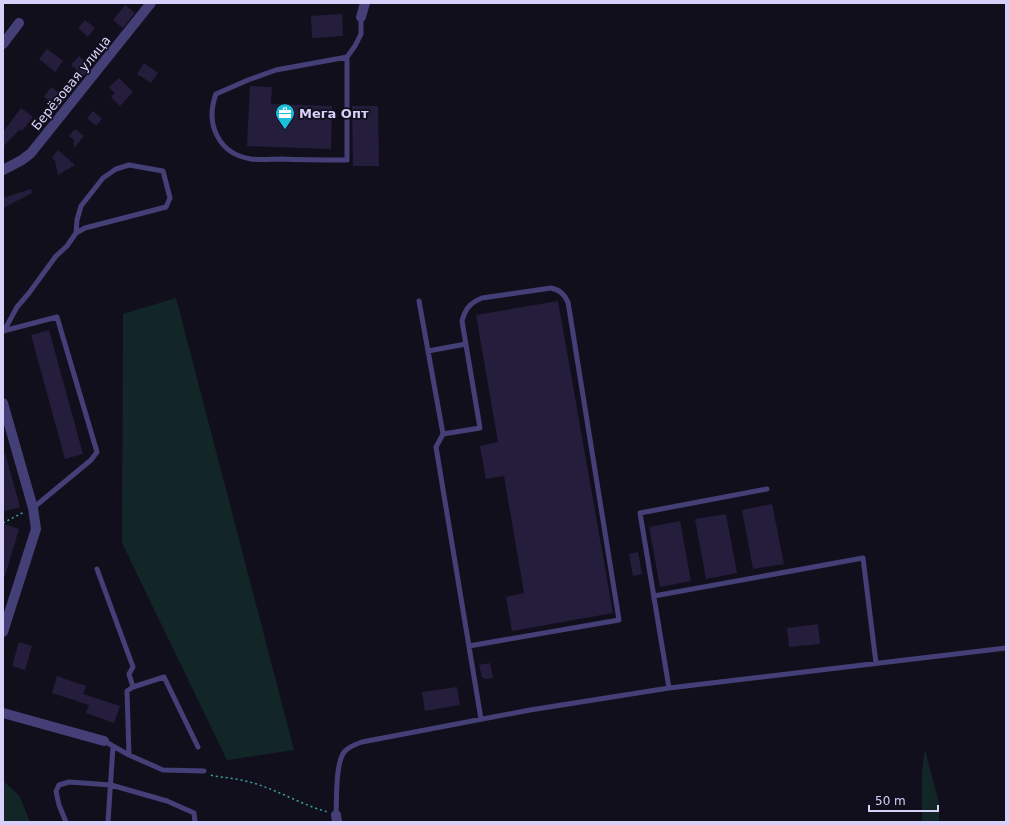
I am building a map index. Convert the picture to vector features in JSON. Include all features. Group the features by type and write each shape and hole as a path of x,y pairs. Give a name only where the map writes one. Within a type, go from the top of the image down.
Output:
{"street":[{"name":"Берёзовая улица","path":"3,170 22,160 31,153 151,3"},
{"path":"361,17 365,3"},
{"path":"3,44 19,23"},
{"path":"3,403 33,508 36,529 3,632"},
{"path":"3,713 109,743"}],"lane":[{"path":"346,57 276,70 216,94 212,103 212,115 214,129 219,140 224,146 234,153 250,159 347,160 346,57 355,46 361,34 361,17"},
{"path":"3,331 17,307 56,256 67,246 76,233 85,228 166,207 170,198 163,171 128,165 116,169 103,178 81,206 77,220 76,233"},
{"path":"443,434 480,428 462,321 468,306 474,301 482,298 551,288 557,289 565,296 569,309 619,620 469,646"},
{"path":"419,301 443,434 436,447 481,719"},
{"path":"3,331 57,317 97,452 91,460 33,508"},
{"path":"428,351 466,344"},
{"path":"669,688 640,513 767,489"},
{"path":"654,596 862,558 876,663"},
{"path":"97,569 133,667 129,674 133,687"},
{"path":"336,818 340,763 345,751 352,745 362,742 530,710 669,688 1006,648"},
{"path":"129,755 127,691 133,687 164,677 198,747"},
{"path":"109,743 129,755 163,770 204,771"},
{"path":"108,822 111,786 109,743"},
{"path":"66,822 59,805 56,791 59,785 69,782 111,786 167,801 194,813 195,822"}],"path":[{"path":"3,523 22,513"},
{"path":"204,771 213,776 238,779 261,785 336,818"}],"green space":[{"path":"176,298 294,750 227,760 122,543 123,314"},
{"path":"925,750 939,803 939,822 922,822 922,771"},
{"path":"3,781 19,795 30,822 3,822"}],"building":[{"path":"125,5 135,13 123,28 113,20"},
{"path":"342,14 343,36 312,38 311,16"},
{"path":"85,20 95,28 88,37 78,28"},
{"path":"47,49 63,61 55,72 39,59"},
{"path":"79,56 91,67 84,76 71,65"},
{"path":"144,63 158,73 151,83 137,74"},
{"path":"119,78 133,92 120,106 111,97 115,93 109,87"},
{"path":"250,86 272,87 271,104 332,106 331,149 247,146"},
{"path":"51,87 66,97 59,108 44,97"},
{"path":"352,106 378,106 379,166 353,166"},
{"path":"21,108 33,117 22,131 20,129 3,147 3,132"},
{"path":"93,111 102,119 96,126 87,118"},
{"path":"75,129 84,136 74,148 74,140 69,136"},
{"path":"58,150 75,165 58,175 55,161 52,158"},
{"path":"31,189 32,193 3,208 3,198"},
{"path":"558,301 613,613 512,631 506,597 524,593 504,476 486,479 480,446 498,442 476,315"},
{"path":"49,330 83,454 65,459 31,335"},
{"path":"3,453 5,453 20,507 5,511 3,504"},
{"path":"772,504 784,564 753,569 742,510"},
{"path":"726,514 737,573 706,579 695,519"},
{"path":"680,521 691,581 660,587 649,527"},
{"path":"4,524 19,529 5,576 3,576 3,529"},
{"path":"638,552 642,574 633,576 629,554"},
{"path":"818,624 820,644 789,647 787,628"},
{"path":"19,642 32,646 25,670 12,666"},
{"path":"490,663 493,678 485,679 482,677 479,665"},
{"path":"57,676 86,686 83,694 120,706 114,723 86,713 89,705 52,693"},
{"path":"457,687 460,705 425,711 422,692"}],"place":[{"name":"Мега Опт","path":"285,130"}]}
